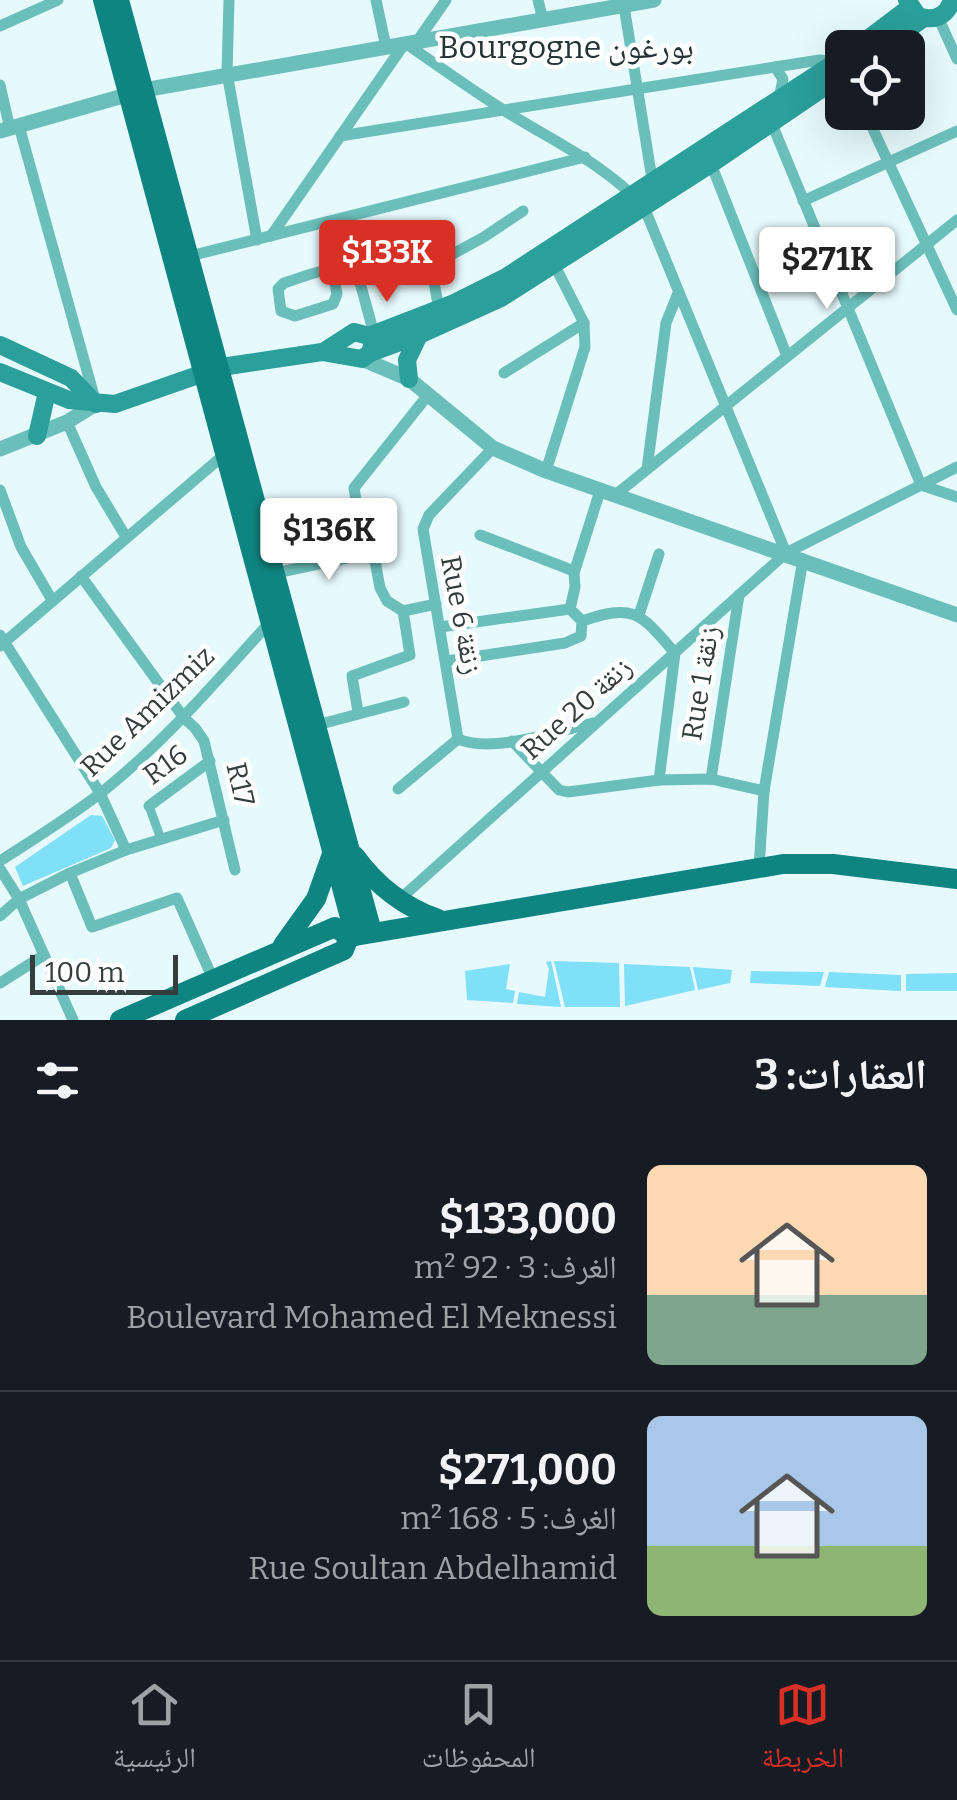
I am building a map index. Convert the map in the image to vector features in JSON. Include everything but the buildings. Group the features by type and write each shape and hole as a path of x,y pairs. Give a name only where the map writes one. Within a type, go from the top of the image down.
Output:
{"main road":[{"path":"103,0 190,256 211,370"},
{"path":"120,0 136,92 233,452 271,621 341,852 399,900 441,920"},
{"path":"887,30 920,11 954,1"},
{"path":"900,30 920,11"},
{"path":"0,372 68,400 96,404 133,399 211,370 364,349 419,335 490,303 554,264 778,101 825,75"},
{"path":"364,349 711,164 772,124 825,79"},
{"path":"408,379 407,360 419,335"},
{"path":"0,346 70,378 96,404"},
{"path":"37,436 48,392"},
{"path":"233,452 276,573 317,726 359,935"},
{"path":"278,950 316,899 341,852"},
{"path":"120,1020 336,927 359,935 759,868 822,864 957,879"},
{"path":"185,1020 344,950 359,935"}],"street":[{"path":"0,26 58,0"},
{"path":"230,0 227,73 256,240"},
{"path":"376,0 386,47"},
{"path":"271,236 340,136 446,0"},
{"path":"538,0 543,20"},
{"path":"10,129 136,92 227,73 654,0"},
{"path":"624,6 638,88 646,196 678,293 786,553"},
{"path":"920,11 957,58"},
{"path":"411,42 504,110 646,196"},
{"path":"340,136 825,61"},
{"path":"775,67 784,83 778,101"},
{"path":"0,85 10,129 96,404 67,422 0,450"},
{"path":"772,124 922,485 957,497"},
{"path":"873,130 957,310"},
{"path":"803,201 957,131"},
{"path":"190,256 584,156"},
{"path":"711,164 787,356"},
{"path":"439,310 433,270 438,262 524,211"},
{"path":"570,609 574,571 607,493 646,469 957,220"},
{"path":"546,471 585,346 584,324 554,264"},
{"path":"332,269 337,294 333,304 295,316 281,311 278,289 284,283 332,269 346,269 358,275 364,349 493,448 607,493 957,615"},
{"path":"646,469 666,323 678,293"},
{"path":"504,374 584,324"},
{"path":"358,712 352,676 410,656 402,611 384,597 369,528 354,500 354,488 428,395"},
{"path":"67,422 96,487 126,537"},
{"name":"Rue 6 زنقة","path":"458,739 423,538 425,522 493,448"},
{"path":"126,850 100,794 1,641 233,452"},
{"name":"Rue 20 زنقة","path":"399,900 786,553 957,467"},
{"path":"0,490 21,548 52,600"},
{"path":"480,535 574,571"},
{"path":"276,573 374,552"},
{"path":"639,615 659,554"},
{"path":"759,868 764,792 803,559"},
{"name":"R17","path":"81,576 184,718 201,734 236,870"},
{"name":"Rue 1 زنقة","path":"711,779 740,595"},
{"path":"402,611 436,604"},
{"path":"447,662 564,643 581,636 582,622 570,609"},
{"path":"440,627 570,609"},
{"path":"582,622 626,610 639,615 675,653 659,780"},
{"name":"Rue Amizmiz","path":"0,862 100,794 184,718 271,621"},
{"path":"317,726 404,702"},
{"path":"398,789 458,739 469,744 512,741 597,722"},
{"path":"512,741 559,790 568,792 659,780 711,779 764,792"},
{"name":"R16","path":"149,806 210,761"},
{"path":"149,806 161,840"},
{"path":"0,916 18,899 70,873 126,850 224,820"},
{"path":"0,869 18,899 73,1020"},
{"path":"70,873 92,926 177,898 213,979"},
{"path":"0,983 44,955"}],"shaded area":[{"path":"91,815 102,816 115,840 111,848 23,886 15,867"},
{"path":"551,961 561,1007 517,1004 519,992 545,997 549,969 546,962"},
{"path":"554,961 619,963 620,1007 565,1007"},
{"path":"510,964 506,989 515,991 513,1003 467,1000 465,971"},
{"path":"624,964 690,967 695,990 625,1006"},
{"path":"693,967 732,970 730,983 698,990"},
{"path":"751,971 824,972 820,986 750,983"},
{"path":"829,972 901,975 901,991 825,987"},
{"path":"957,973 957,991 906,991 906,974"}],"district":[{"name":"Bourgogne بورغون","path":"566,47"}]}
